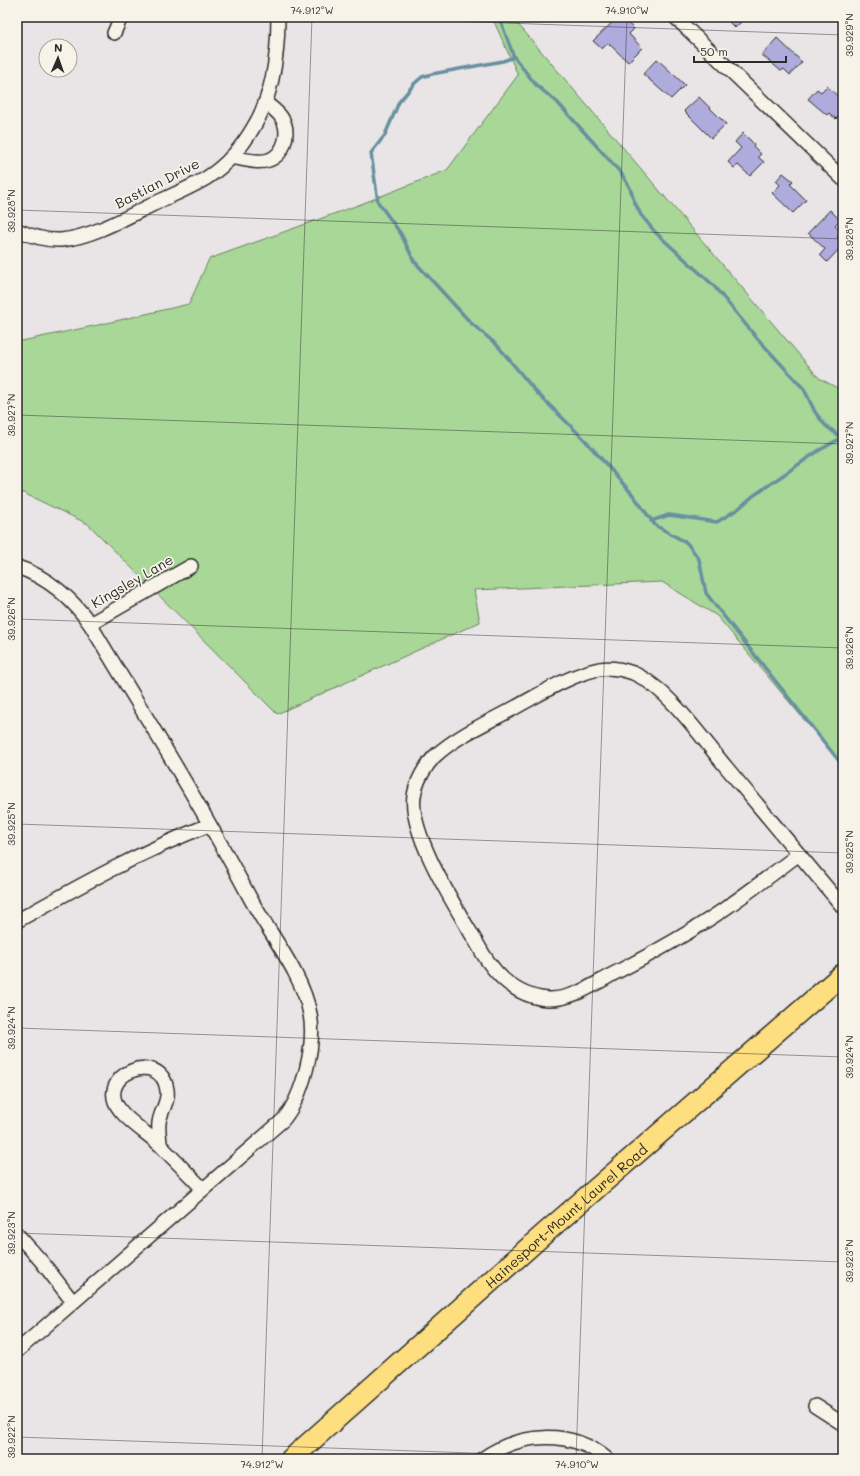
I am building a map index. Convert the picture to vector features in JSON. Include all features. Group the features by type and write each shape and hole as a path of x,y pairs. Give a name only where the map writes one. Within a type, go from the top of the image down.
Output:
{"main road":[{"name":"Hainesport-Mount Laurel Road","path":"291,1459 555,1224 843,974"}],"street":[{"path":"114,33 121,17"},
{"name":"Bastian Drive","path":"17,230 45,239 61,240 94,232 144,210 208,177 231,157 254,127 264,102 275,64 278,17"},
{"path":"675,17 843,179"},
{"path":"231,157 251,161 268,160 277,154 283,147 286,138 284,122 280,116 264,102"},
{"name":"Kingsley Lane","path":"90,624 191,566"},
{"path":"17,567 28,571 59,590 78,607 90,624 191,792 288,962 300,986 310,1013 311,1040 302,1086 287,1116 256,1145 203,1189 17,1351"},
{"path":"799,854 723,910 628,967 580,992 564,997 549,999 533,996 518,990 504,981 493,969 483,954 422,841 414,811 414,796 418,782 429,764 445,748 458,739 535,696 568,680 601,669 617,669 632,673 647,681 670,700 799,854 843,907"},
{"path":"17,921 96,878 209,824"},
{"path":"160,1145 159,1123 167,1099 164,1082 159,1075 144,1068 127,1072 121,1077 116,1085 114,1094 120,1110 160,1145 203,1189"},
{"path":"17,1234 73,1302"},
{"path":"815,1406 843,1424"},
{"path":"482,1459 495,1450 512,1442 531,1438 550,1437 569,1440 581,1444 607,1459"}],"green space":[{"path":"492,17 516,17 517,23 819,378 843,391 843,766 717,616 662,582 474,590 480,622 277,714 88,524 17,490 17,342 189,304 209,259 361,204 447,170 518,75"}],"building":[{"path":"618,17 621,17 634,29 629,34 642,48 628,62 608,43 602,49 593,41"},
{"path":"724,17 746,17 735,28"},
{"path":"777,38 802,62 790,75 784,69 781,71 762,55"},
{"path":"657,59 685,85 671,99 643,74"},
{"path":"827,86 843,101 843,112 836,119 829,113 827,115 808,99 817,89 821,92"},
{"path":"699,97 726,124 711,138 684,111"},
{"path":"743,133 754,144 753,146 761,154 758,157 764,162 750,176 738,165 734,168 728,162 741,148 735,142"},
{"path":"783,173 793,181 790,184 806,200 793,213 772,193 780,185 776,181"},
{"path":"830,210 840,220 835,225 841,233 837,237 843,242 843,245 827,262 820,255 825,249 808,233"}],"waterway":[{"path":"499,17 514,57 536,85 557,102 621,173 630,188 634,201 641,215 655,232 713,285 756,337 804,389 815,412 825,425 843,439"},
{"path":"514,57 503,61 432,74 422,77 415,83 399,102 385,135 371,153 378,202 401,234 414,261 471,323 497,345 537,393 584,439 633,495 655,525 687,543 699,559 706,593 843,766"},
{"path":"651,521 669,515 717,522 738,509 753,496 818,451 841,438"}]}
